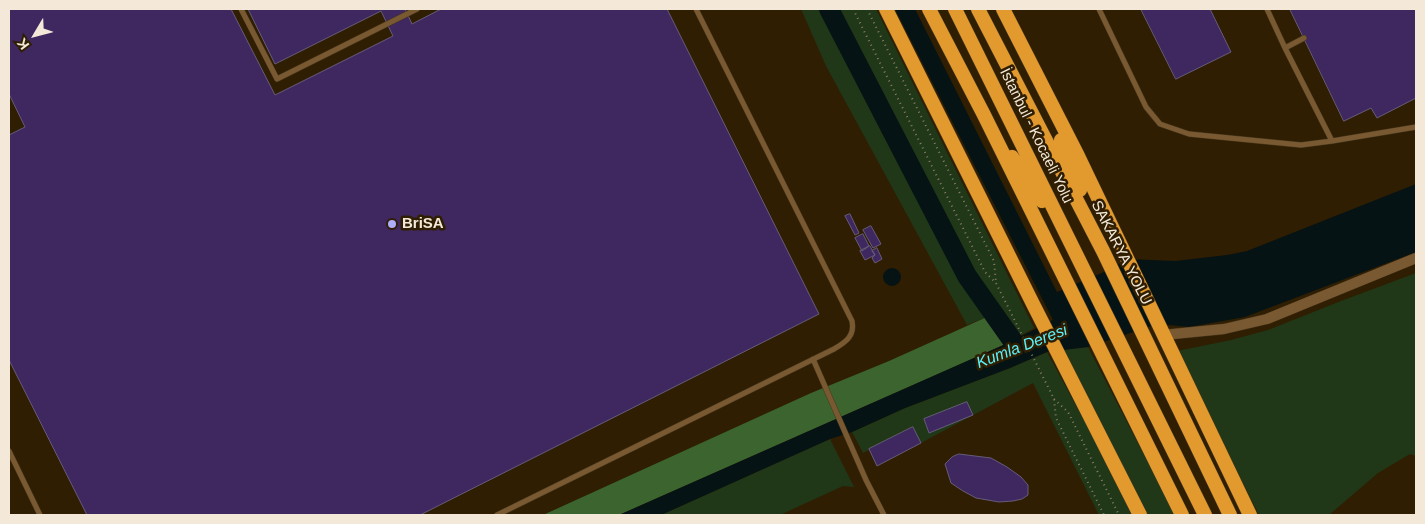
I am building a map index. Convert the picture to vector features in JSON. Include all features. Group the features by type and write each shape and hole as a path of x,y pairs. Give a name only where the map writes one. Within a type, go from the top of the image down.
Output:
{"highway":[{"path":"886,9 1065,369 1140,515"},
{"path":"929,9 984,115 1182,515"},
{"name":"İstanbul - Kocaeli Yolu","path":"955,9 1205,515"},
{"name":"SAKARYA YOLU","path":"978,9 1103,251 1230,515"},
{"path":"1003,9 1078,156 1250,515"},
{"path":"1038,78 1103,251"},
{"path":"984,115 1072,246"}],"street":[{"path":"1161,330 1224,329 1260,321 1416,258"}],"lane":[{"path":"241,9 277,80 417,9"},
{"path":"497,515 813,359 844,342 851,336 854,328 852,321 696,9"},
{"path":"1099,9 1146,107 1160,124 1190,134 1301,145 1332,142 1416,127"},
{"path":"1267,9 1332,142"},
{"path":"1286,48 1304,38"},
{"path":"813,359 859,464 884,515"},
{"path":"9,451 40,515"}],"path":[{"path":"853,9 985,272 996,283 1036,367 1054,399 1068,412 1119,515"},
{"path":"867,9 994,261 996,283"},
{"path":"1054,399 1056,418 1104,515"}],"green space":[{"path":"801,9 876,9 1034,328 1008,343 1001,328 989,316 967,325 826,66"},
{"path":"1416,273 1416,456 1410,454 1378,473 1329,515 1259,515 1177,351 1268,330"},
{"path":"989,316 1001,328 1008,343 619,515 543,515 811,393 889,361"},
{"path":"1088,347 1175,515 1148,515 1062,350"},
{"path":"1047,352 1135,515 1099,515 1033,383 921,443 912,427 863,453 852,432 905,408"},
{"path":"830,439 854,487 843,486 780,515 661,515"}],"water":[{"name":"Kumla Deresi","path":"895,9 915,9 1057,292 1111,269 1127,259 1175,261 1247,251 1416,184 1416,252 1245,317 1189,327 1158,324 1088,347 1047,352 905,408 852,432 830,439 661,515 619,515 1008,343 1053,320"},
{"path":"892,268 898,271 901,277 898,283 892,286 886,283 883,277 886,271"}],"building":[{"name":"BriSA","path":"9,9 231,9 275,95 393,36 381,11 275,64 248,9 405,9 412,24 441,9 667,9 819,314 420,515 87,515 9,360 9,135 25,127 9,94"},
{"path":"1141,9 1210,9 1231,52 1176,79"},
{"path":"1290,9 1416,9 1416,98 1377,118 1371,108 1344,121"},
{"path":"850,214 859,233 855,235 845,216"},
{"path":"871,226 881,244 873,248 863,230"},
{"path":"863,234 869,246 862,251 855,238"},
{"path":"870,246 875,255 865,260 860,251"},
{"path":"877,248 882,259 875,263 872,258 875,255 872,251"},
{"path":"967,402 973,415 929,433 924,419"},
{"path":"913,427 921,443 877,466 869,449"},
{"path":"959,454 991,458 1007,467 1021,477 1028,485 1028,495 1022,499 999,502 976,498 963,491 951,483 945,464 952,457"}],"waterway":[{"name":"Kumla Deresi","path":"829,9 967,276 1017,347"}],"place":[{"name":"BriSA","path":"392,224"}]}
